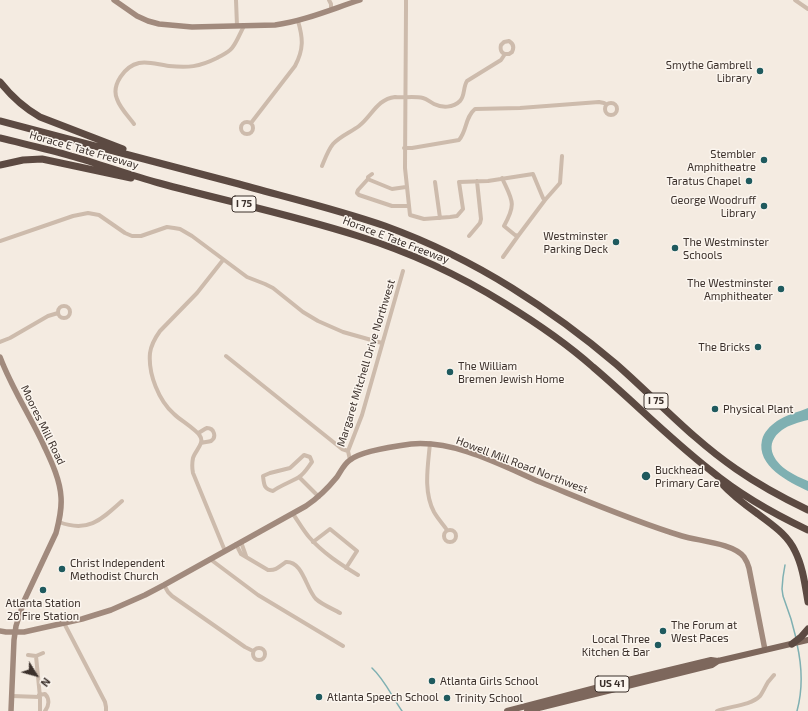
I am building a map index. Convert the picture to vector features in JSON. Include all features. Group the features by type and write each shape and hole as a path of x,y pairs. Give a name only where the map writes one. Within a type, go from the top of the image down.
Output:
{"highway":[{"path":"0,82 22,105 40,117 143,158"},
{"name":"Horace E Tate Freeway","path":"0,122 143,158 356,216 410,236 450,254 532,300 616,364 692,434 736,469 774,493 808,510"},
{"name":"Horace E Tate Freeway","path":"0,138 69,155 159,183 248,205 354,234 410,255 449,272 501,301 569,347 608,379 662,429 712,472 748,497 808,530"},
{"path":"0,165 22,160 42,159 159,183"},
{"path":"712,472 735,496 756,514 775,527 790,542 795,549 801,566 808,602"},
{"path":"792,644 801,638 808,629"}],"main road":[{"path":"114,0 137,16 148,21 159,24 192,27 275,25 298,20 360,0"},
{"name":"Moores Mill Road","path":"0,357 54,467 61,493 59,522 52,541 24,601 15,632 11,711"},
{"name":"Howell Mill Road Northwest","path":"0,631 24,632 111,610 164,585 306,506 319,497 350,460 366,453 388,447 430,443 481,457 607,510 669,532 688,538 725,546 736,551 744,558 749,568 765,650"},
{"name":"US 41","path":"527,711 712,665 718,661 808,640"},
{"name":"US 41","path":"507,711 519,710 599,687 711,660 718,661"}],"street":[{"path":"236,0 237,26"},
{"path":"329,0 331,9"},
{"path":"406,0 406,98 404,148 406,187 410,215 424,219 457,216 463,209 459,182 533,174 545,200"},
{"path":"796,0 808,9"},
{"path":"251,123 295,66 299,58 302,50 302,41 298,20"},
{"path":"134,124 119,103 116,96 117,84 130,66 139,63 188,67 201,65 225,54 231,49 235,45 244,26"},
{"path":"322,166 328,150 334,142 361,124 379,104 391,98 422,97 438,106 454,106 460,102 467,82 501,60 505,54"},
{"path":"404,148 458,140 461,137 469,117 475,110 599,102 604,102 606,104"},
{"path":"503,257 545,200 560,183 562,156"},
{"path":"372,174 358,190 357,192 359,195 392,206 409,206"},
{"path":"502,178 512,200 513,207 504,226 518,236"},
{"path":"368,179 392,189 406,187"},
{"path":"469,236 480,223 481,219 477,181"},
{"path":"435,182 440,218"},
{"path":"0,240 72,216 88,213 99,215 125,233 132,236 141,236 167,228 180,229 192,236 247,278 273,288 302,312 325,325 343,332 382,343"},
{"path":"201,444 201,438 198,433 174,414 162,399 156,388 151,372 150,354 153,342 160,331 197,293 223,260"},
{"name":"Margaret Mitchell Drive Northwest","path":"350,460 348,451 362,415 403,272"},
{"path":"0,342 10,338 48,316 58,313"},
{"path":"226,356 342,449 348,451"},
{"path":"198,433 208,428 214,433 212,440 201,444 196,450 192,465 193,473 225,551"},
{"path":"430,443 427,482 428,493 434,511 447,530"},
{"path":"304,455 310,457 312,462 308,469 299,477 279,486 273,491 268,490 264,484 263,476 290,468 304,455"},
{"path":"299,477 319,497"},
{"path":"59,522 74,526 88,525 102,519 122,501"},
{"path":"293,514 313,542 346,568 358,575"},
{"path":"313,542 330,529 357,551 346,568"},
{"path":"239,543 246,557 268,570 277,569 286,562 292,563 300,569 312,593 317,599 340,613"},
{"path":"210,560 258,595 343,646"},
{"path":"164,585 172,596 253,651"},
{"path":"64,623 105,702 106,711"},
{"path":"28,655 36,656 43,653"},
{"path":"36,656 40,711"},
{"path":"717,711 728,707 745,704 756,699 774,675"},
{"path":"12,696 40,696 45,694 49,699 48,707 45,711"}],"water":[{"path":"808,408 808,420 794,424 776,435 773,441 772,452 774,457 783,467 793,474 808,481 808,491 792,483 776,472 764,458 761,449 763,437 772,425 784,417"}],"waterway":[{"path":"785,565 782,589 783,596 796,638"},
{"path":"797,644 801,678 797,711"},
{"path":"372,668 385,683 402,711"}],"place":[{"name":"Smythe Gambrell Library","path":"760,71"},
{"name":"Stembler Amphitheatre","path":"764,160"},
{"name":"Taratus Chapel","path":"749,181"},
{"name":"George Woodruff Library","path":"764,206"},
{"name":"Westminster Parking Deck","path":"616,242"},
{"name":"The Westminster Schools","path":"675,248"},
{"name":"The Westminster Amphitheater","path":"781,289"},
{"name":"The Bricks","path":"758,347"},
{"name":"The William Bremen Jewish Home","path":"450,372"},
{"name":"Physical Plant","path":"715,409"},
{"name":"Buckhead Primary Care","path":"646,476"},
{"name":"Christ Independent Methodist Church","path":"62,569"},
{"name":"Atlanta Station 26 Fire Station","path":"43,590"},
{"name":"The Forum at West Paces","path":"663,631"},
{"name":"Local Three Kitchen & Bar","path":"658,645"},
{"name":"Atlanta Girls School","path":"432,681"},
{"name":"Atlanta Speech School","path":"319,697"},
{"name":"Trinity School","path":"447,698"}]}
